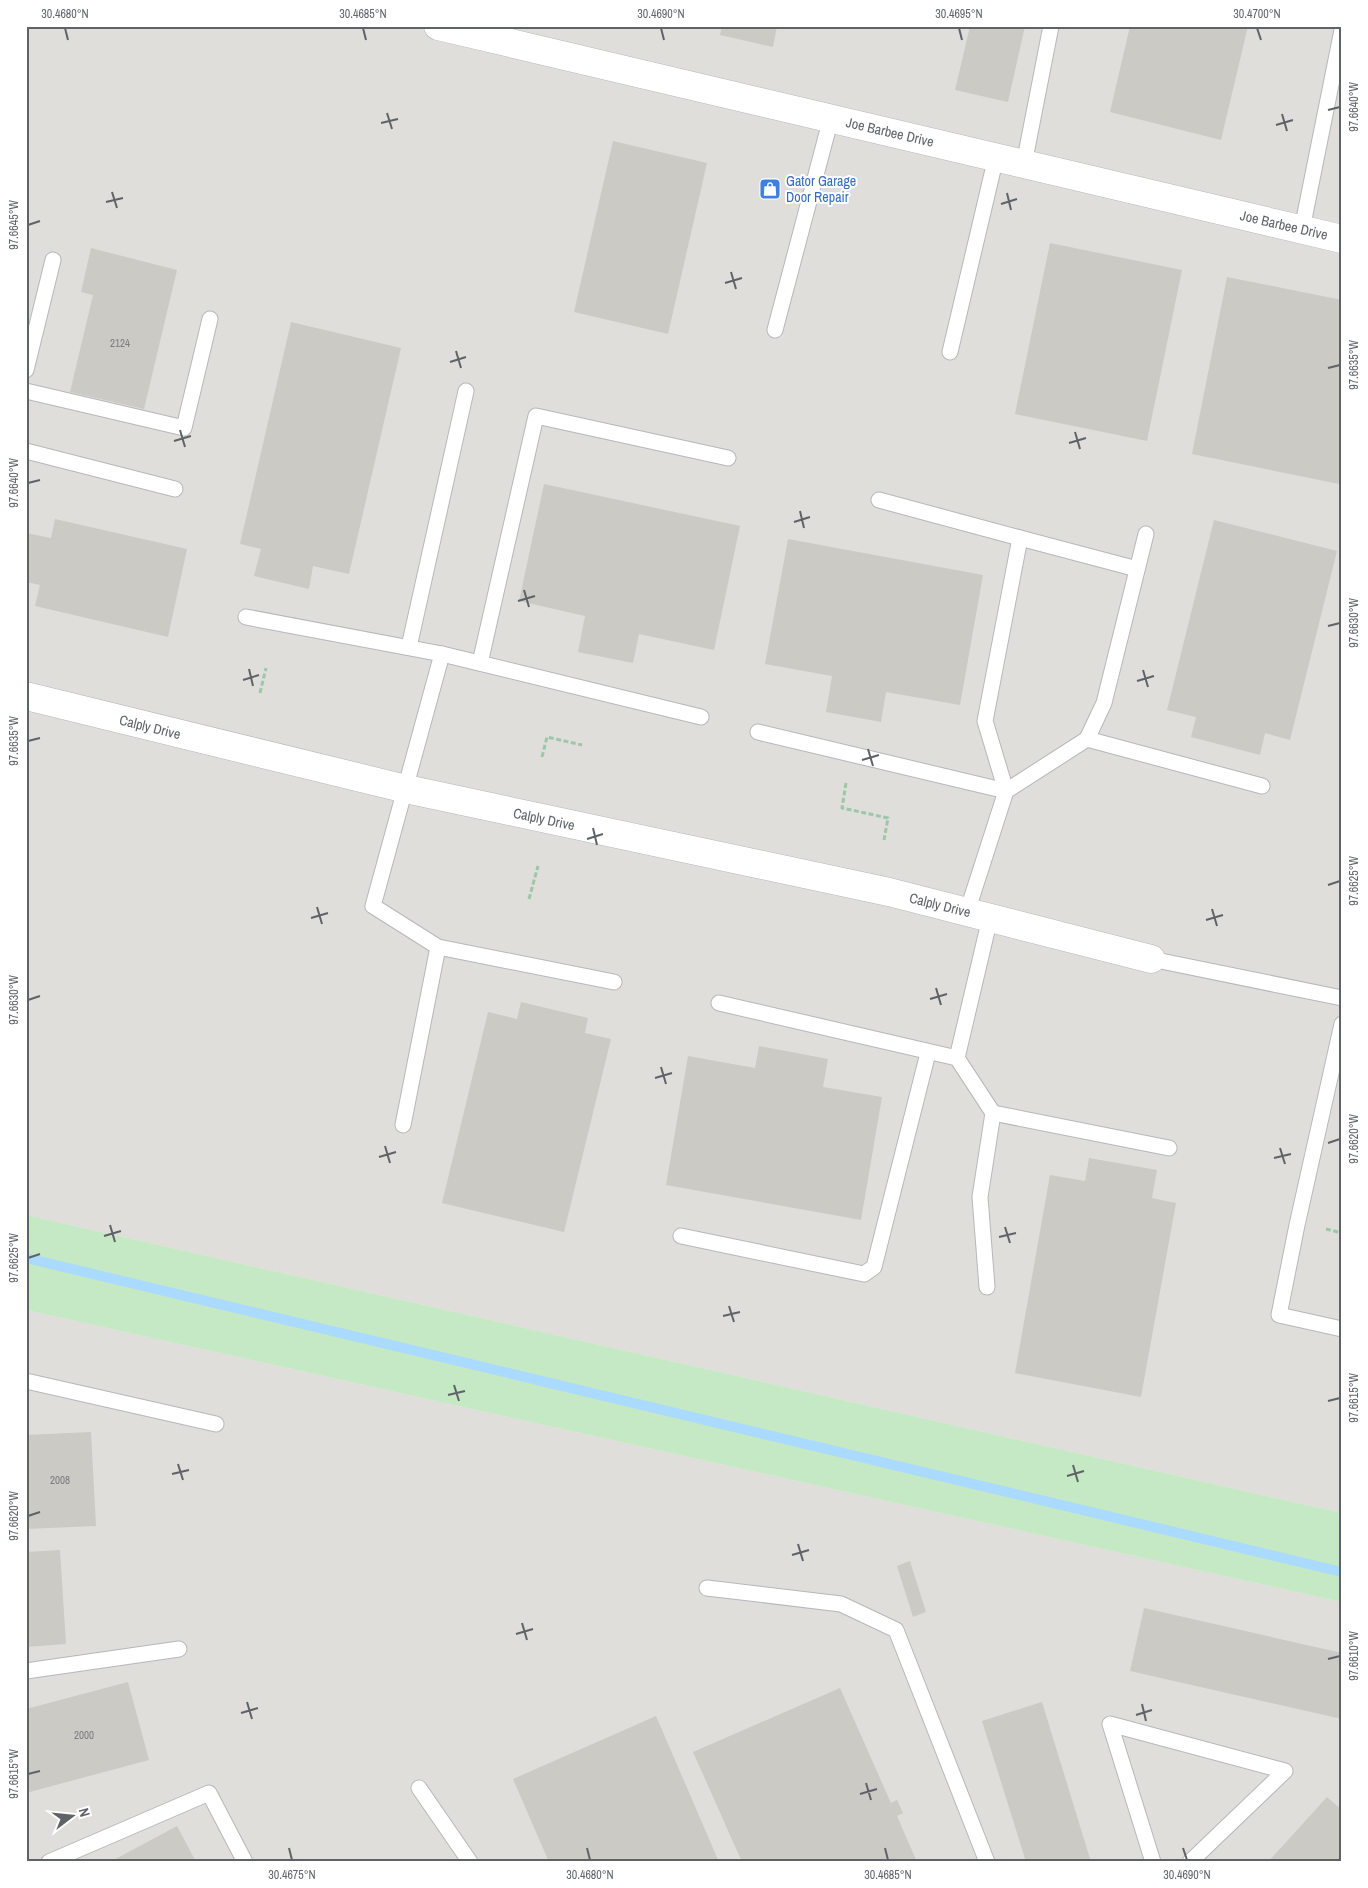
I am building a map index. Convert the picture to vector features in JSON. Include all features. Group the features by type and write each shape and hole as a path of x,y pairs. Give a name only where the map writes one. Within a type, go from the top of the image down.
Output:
{"street":[{"name":"Joe Barbee Drive","path":"438,26 1342,239"},
{"name":"Calply Drive","path":"26,696 406,789 880,890 1151,959"}],"lane":[{"path":"1024,164 1051,26"},
{"path":"1302,229 1342,30"},
{"path":"775,330 831,118"},
{"path":"950,352 996,157"},
{"path":"26,370 53,260"},
{"path":"26,391 184,428 210,319"},
{"path":"409,648 466,391"},
{"path":"480,663 536,416 728,458"},
{"path":"26,451 175,489"},
{"path":"879,500 1137,569"},
{"path":"758,732 1006,791 1087,739 1104,703 1146,534"},
{"path":"987,1287 980,1197 992,1113 956,1058 978,915 1006,791 985,721 1020,538"},
{"path":"246,617 442,654 701,718"},
{"path":"442,654 373,906 438,947 614,982"},
{"path":"1087,739 1262,786"},
{"path":"403,1125 438,947"},
{"path":"1151,959 1342,998"},
{"path":"719,1003 956,1058"},
{"path":"1342,1024 1279,1315 1342,1329"},
{"path":"681,1236 864,1274 874,1267 928,1053"},
{"path":"992,1113 1169,1148"},
{"path":"26,1381 216,1424"},
{"path":"707,1588 841,1604 896,1630 987,1862"},
{"path":"26,1671 179,1650"},
{"path":"1153,1862 1110,1724 1285,1771 1190,1862"},
{"path":"419,1788 470,1862"},
{"path":"49,1862 208,1793 245,1862"}],"path":[{"path":"260,693 266,668"},
{"path":"542,757 547,737 582,745"},
{"path":"846,783 842,808 888,818 884,840"},
{"path":"529,899 538,866"},
{"path":"1326,1229 1342,1233"}],"shaded area":[{"path":"26,26 1342,26 1342,1513 26,1215"},
{"path":"26,1310 1342,1602 1342,1862 26,1862"}],"green space":[{"path":"26,1215 1342,1513 1342,1602 26,1310"}],"building":[{"path":"722,26 777,26 773,47 720,35"},
{"path":"970,26 1025,26 1008,102 955,90"},
{"path":"1130,26 1248,26 1221,140 1110,112"},
{"path":"613,141 707,163 668,334 574,312"},
{"path":"1050,243 1182,270 1147,441 1015,414"},
{"path":"91,248 177,270 144,409 70,392 93,295 81,292"},
{"path":"1227,277 1342,300 1342,472 1339,484 1192,454"},
{"path":"291,322 401,348 349,574 313,566 309,589 254,576 261,549 240,544"},
{"path":"544,484 740,526 714,650 639,634 633,663 578,652 585,616 519,601"},
{"path":"55,519 187,549 168,637 35,606 40,585 26,582 26,533 51,538"},
{"path":"1214,520 1337,551 1290,740 1265,733 1260,755 1191,737 1196,717 1167,710"},
{"path":"788,539 983,575 960,705 886,692 881,722 826,712 832,676 765,664"},
{"path":"521,1002 588,1018 585,1033 611,1039 564,1232 442,1203 488,1012 517,1019"},
{"path":"759,1046 828,1059 823,1087 882,1097 861,1220 666,1185 688,1056 755,1068"},
{"path":"1089,1158 1157,1170 1152,1198 1176,1203 1141,1397 1015,1373 1050,1175 1085,1181"},
{"path":"91,1432 96,1526 26,1529 26,1435"},
{"path":"60,1550 66,1644 26,1647 26,1552"},
{"path":"910,1561 926,1612 913,1617 897,1566"},
{"path":"1144,1608 1342,1653 1342,1719 1130,1671"},
{"path":"128,1682 149,1760 26,1793 26,1709"},
{"path":"840,1688 891,1803 897,1800 903,1813 897,1816 917,1862 742,1862 693,1752"},
{"path":"1042,1702 1091,1862 1026,1862 982,1721"},
{"path":"656,1716 719,1862 549,1862 513,1779"},
{"path":"1327,1797 1342,1810 1342,1862 1268,1862"},
{"path":"177,1826 196,1862 110,1862"}],"waterway":[{"path":"26,1258 1342,1572"}],"place":[{"name":"Gator Garage Door Repair","path":"770,189"}]}
